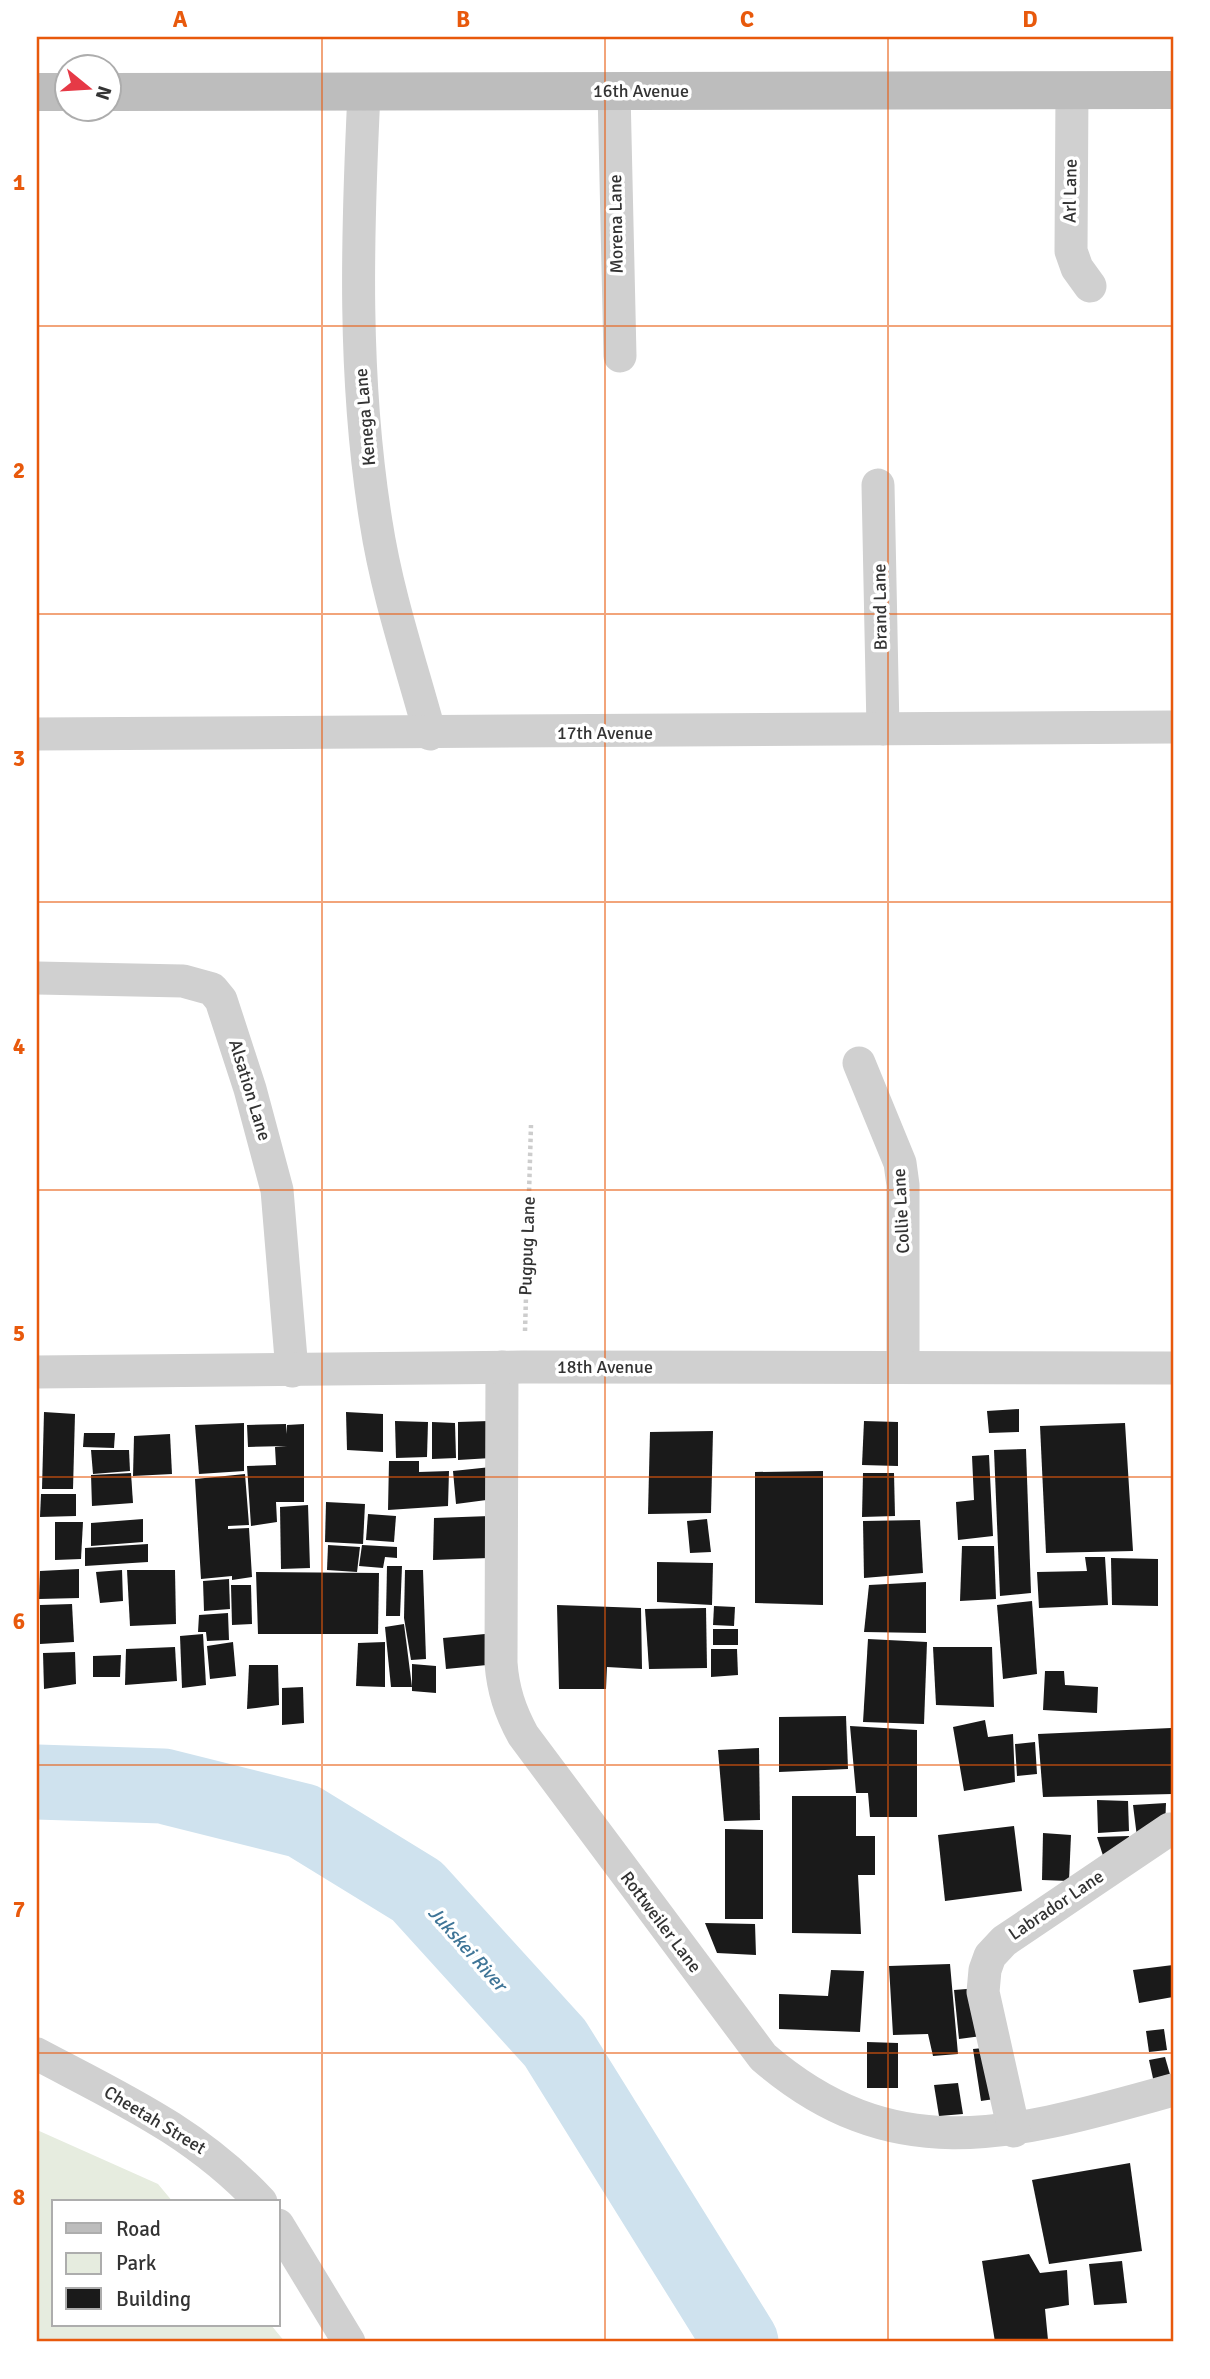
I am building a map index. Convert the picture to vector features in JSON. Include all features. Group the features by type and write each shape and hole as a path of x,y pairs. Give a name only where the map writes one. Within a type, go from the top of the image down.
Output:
{"street":[{"name":"Arl Lane","path":"1072,90 1071,251 1077,268 1090,286"},
{"name":"16th Avenue","path":"122,92 1173,90"},
{"name":"Morena Lane","path":"614,91 620,356"},
{"name":"Kenega Lane","path":"364,93 356,263 363,419 380,547 430,734"},
{"name":"Brand Lane","path":"878,485 883,729"},
{"name":"17th Avenue","path":"37,734 430,734 1173,727"},
{"name":"Alsation Lane","path":"37,978 183,981 212,989 221,1000 250,1089 277,1190 292,1371"},
{"name":"Collie Lane","path":"859,1063 900,1163 903,1185 902,1367"},
{"name":"18th Avenue","path":"37,1372 512,1367 1173,1368"},
{"name":"Rottweiler Lane","path":"512,1367 501,1663 503,1685 511,1713 523,1735 763,2057 796,2085 835,2108 881,2125 924,2130 1014,2131 1173,2090"},
{"name":"Labrador Lane","path":"1014,2131 983,1992 985,1970 990,1956 1029,1922 1170,1829"},
{"name":"Cheetah Street","path":"37,2053 164,2122 214,2155 259,2200"},
{"path":"280,2228 349,2342"}],"path":[{"name":"Pugpug Lane","path":"512,1367 531,1125"}],"green space":[{"path":"37,2130 158,2184 171,2200 52,2200 52,2326 272,2326 285,2342 37,2342"}],"building":[{"path":"1019,1409 1019,1432 989,1433 987,1411"},
{"path":"44,1412 75,1414 73,1489 42,1489"},
{"path":"346,1412 383,1414 383,1452 347,1450"},
{"path":"395,1421 428,1422 427,1457 396,1458"},
{"path":"489,1421 491,1458 458,1460 458,1422"},
{"path":"864,1421 898,1422 898,1466 862,1465"},
{"path":"432,1422 455,1423 456,1458 432,1459"},
{"path":"244,1423 244,1471 199,1474 195,1425"},
{"path":"1125,1423 1133,1551 1046,1553 1040,1426"},
{"path":"286,1424 286,1434 287,1425 304,1424 304,1502 276,1502 277,1522 251,1526 247,1466 276,1465 275,1447 287,1446 248,1447 247,1425"},
{"path":"713,1431 711,1513 648,1514 650,1432"},
{"path":"84,1433 115,1433 114,1448 83,1447"},
{"path":"170,1434 172,1474 133,1476 134,1436"},
{"path":"1026,1449 1031,1593 1000,1596 994,1450"},
{"path":"91,1450 129,1450 130,1471 93,1474"},
{"path":"989,1455 993,1536 958,1540 956,1502 974,1500 972,1456"},
{"path":"389,1461 419,1461 419,1472 449,1471 448,1506 388,1510"},
{"path":"491,1467 494,1499 456,1504 453,1471"},
{"path":"823,1471 823,1605 755,1603 755,1472"},
{"path":"131,1473 133,1503 92,1506 91,1475"},
{"path":"863,1473 894,1473 895,1516 862,1517"},
{"path":"245,1474 249,1525 228,1526 228,1529 249,1528 252,1577 232,1580 232,1576 201,1579 195,1479"},
{"path":"41,1494 76,1494 76,1516 40,1517"},
{"path":"326,1502 365,1504 363,1544 325,1542"},
{"path":"308,1505 310,1568 281,1569 280,1507"},
{"path":"368,1514 396,1516 394,1542 366,1540"},
{"path":"490,1516 489,1558 433,1560 434,1518"},
{"path":"143,1519 143,1542 91,1546 91,1523"},
{"path":"707,1519 711,1552 690,1553 687,1521"},
{"path":"920,1520 923,1573 864,1578 863,1521"},
{"path":"55,1522 83,1522 81,1559 55,1560"},
{"path":"148,1544 148,1562 85,1566 85,1548"},
{"path":"328,1545 360,1547 357,1572 327,1570"},
{"path":"362,1545 397,1547 397,1558 385,1557 383,1568 359,1566"},
{"path":"962,1546 994,1546 996,1599 960,1601"},
{"path":"1085,1557 1105,1557 1108,1605 1039,1608 1037,1572 1087,1571"},
{"path":"1111,1558 1158,1559 1158,1606 1112,1605"},
{"path":"657,1562 713,1563 712,1605 657,1602"},
{"path":"387,1566 402,1566 400,1616 386,1616"},
{"path":"79,1569 79,1598 39,1599 40,1571"},
{"path":"122,1570 123,1601 100,1603 96,1572"},
{"path":"127,1570 175,1570 176,1624 130,1626"},
{"path":"405,1570 423,1570 426,1659 411,1660 404,1618"},
{"path":"256,1572 379,1573 378,1634 258,1634"},
{"path":"229,1579 230,1609 204,1611 203,1581"},
{"path":"926,1582 926,1633 864,1632 869,1585"},
{"path":"231,1585 251,1585 252,1624 232,1625"},
{"path":"1032,1601 1037,1674 1003,1679 997,1605"},
{"path":"72,1604 74,1642 40,1644 40,1605"},
{"path":"557,1605 641,1608 642,1669 607,1667 606,1689 559,1689"},
{"path":"714,1606 735,1607 734,1626 713,1625"},
{"path":"706,1608 707,1668 649,1669 645,1609"},
{"path":"228,1613 229,1640 207,1641 206,1632 198,1632 199,1615"},
{"path":"404,1624 412,1687 391,1687 385,1627"},
{"path":"713,1629 738,1629 738,1645 713,1645"},
{"path":"203,1634 206,1685 182,1688 180,1636"},
{"path":"485,1634 487,1665 446,1669 443,1638"},
{"path":"868,1639 927,1642 924,1724 863,1722"},
{"path":"233,1642 236,1676 210,1679 207,1646"},
{"path":"385,1642 385,1687 356,1686 358,1643"},
{"path":"175,1647 177,1681 125,1685 126,1649"},
{"path":"933,1647 992,1647 994,1707 936,1705"},
{"path":"711,1649 737,1649 738,1675 711,1677"},
{"path":"75,1652 76,1684 44,1689 43,1653"},
{"path":"121,1655 120,1677 93,1677 93,1656"},
{"path":"412,1664 436,1666 436,1693 412,1691"},
{"path":"249,1665 278,1665 279,1705 247,1709"},
{"path":"1045,1671 1064,1671 1065,1685 1098,1687 1097,1713 1043,1710"},
{"path":"303,1687 304,1723 282,1725 282,1688"},
{"path":"846,1716 848,1769 779,1772 779,1717"},
{"path":"985,1720 988,1737 1013,1734 1015,1782 964,1791 953,1727"},
{"path":"850,1726 917,1730 917,1817 870,1817 868,1793 856,1793"},
{"path":"1171,1728 1173,1794 1043,1797 1038,1734"},
{"path":"1035,1742 1037,1774 1017,1776 1015,1744"},
{"path":"759,1748 760,1820 724,1821 718,1750"},
{"path":"792,1796 856,1796 856,1836 875,1836 875,1875 858,1875 861,1934 792,1933"},
{"path":"1097,1800 1128,1801 1129,1831 1098,1833"},
{"path":"1166,1803 1165,1828 1137,1837 1133,1805"},
{"path":"1014,1826 1022,1891 945,1901 938,1835"},
{"path":"725,1829 763,1830 763,1919 725,1919"},
{"path":"1043,1833 1071,1835 1069,1881 1042,1880"},
{"path":"1129,1836 1131,1852 1107,1868 1097,1837"},
{"path":"705,1923 755,1924 756,1955 717,1953"},
{"path":"950,1964 958,2054 933,2056 928,2034 893,2035 889,1966"},
{"path":"1173,1965 1173,1997 1139,2003 1133,1970"},
{"path":"831,1970 864,1971 860,2032 779,2029 779,1994 828,1996"},
{"path":"979,1988 989,2035 959,2039 954,1990"},
{"path":"1164,2029 1167,2050 1149,2052 1146,2031"},
{"path":"867,2042 898,2043 898,2088 867,2088"},
{"path":"993,2047 1001,2098 981,2101 973,2049"},
{"path":"1165,2057 1171,2078 1154,2083 1149,2060"},
{"path":"958,2083 963,2114 939,2116 934,2085"},
{"path":"1130,2163 1142,2251 1049,2264 1032,2180"},
{"path":"1029,2254 1040,2273 1067,2270 1069,2305 1045,2309 1048,2340 995,2342 982,2261"},
{"path":"1122,2261 1127,2303 1094,2305 1089,2264"}],"waterway":[{"name":"Jukskei River","path":"37,1782 163,1786 303,1821 417,1891 555,2043 741,2342"}]}
